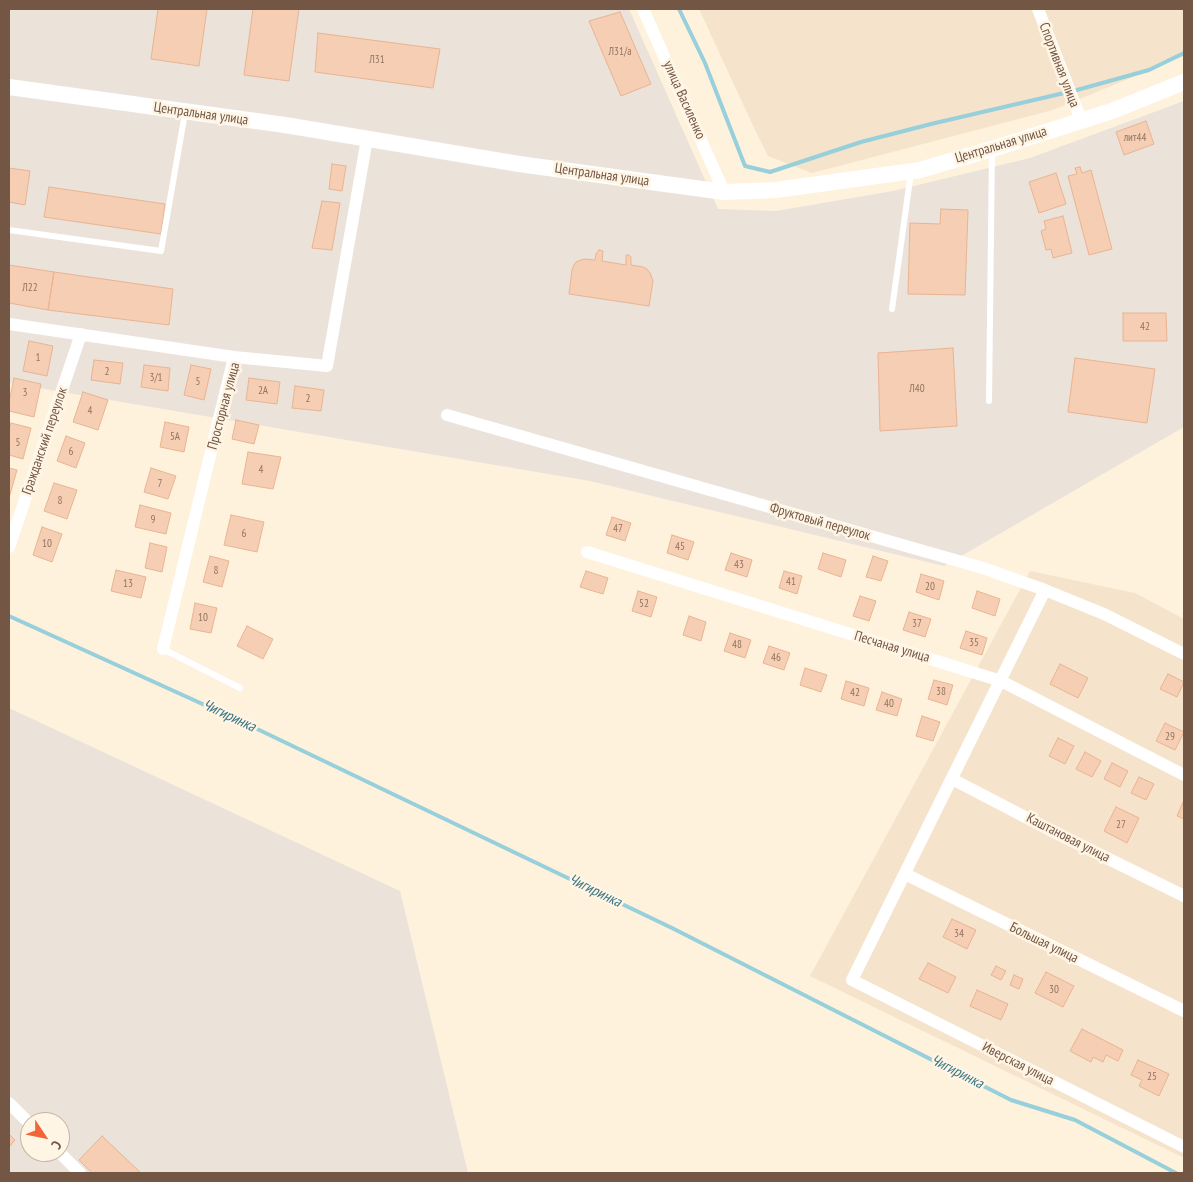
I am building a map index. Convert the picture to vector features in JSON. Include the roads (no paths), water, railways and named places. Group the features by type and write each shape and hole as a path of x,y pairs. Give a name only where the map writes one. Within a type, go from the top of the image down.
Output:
{"street":[{"name":"улица Василенко","path":"643,9 724,192"},
{"name":"Спортивная улица","path":"1038,9 1081,120"},
{"name":"Центральная улица","path":"9,88 285,125 519,164 724,192 776,190 920,170 1112,111 1184,82"},
{"name":"Просторная улица","path":"163,649 234,357 327,366 367,139"},
{"path":"9,324 234,357"},
{"name":"Гражданский переулок","path":"9,547 81,334"},
{"name":"Фруктовый переулок","path":"447,415 983,568 1104,614 1184,654"},
{"name":"Песчаная улица","path":"587,552 1001,681 1184,775"},
{"path":"904,874 1045,590"},
{"name":"Каштановая улица","path":"952,779 1184,896"},
{"name":"Иверская улица","path":"904,874 852,980 1184,1147"},
{"name":"Большая улица","path":"904,874 1184,1012"},
{"path":"9,1103 20,1114"},
{"path":"68,1162 80,1173"}],"lane":[{"path":"9,230 161,250 185,112"},
{"path":"989,401 992,149"},
{"path":"892,309 911,171"},
{"path":"163,649 240,688"}],"waterway":[{"path":"679,9 705,63 745,166 770,172 861,142 1077,90 1149,70 1184,53"},
{"name":"Чигиринка","path":"9,616 253,727 672,928 1011,1100 1075,1120 1176,1173"}]}
